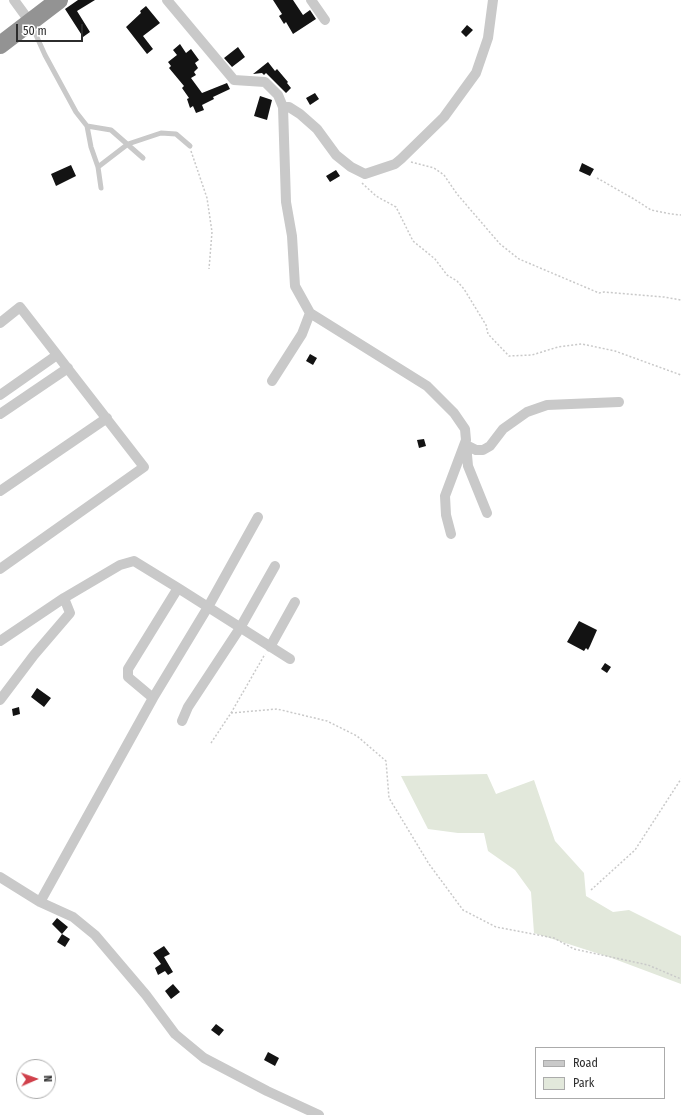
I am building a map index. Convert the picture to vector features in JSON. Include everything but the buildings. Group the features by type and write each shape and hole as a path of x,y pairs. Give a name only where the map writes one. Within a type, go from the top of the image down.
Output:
{"highway":[{"path":"0,45 59,0"}],"street":[{"path":"14,0 30,22"},
{"path":"166,0 234,80 265,82 278,94 283,107 286,202 292,236 295,286 310,313 427,386 454,414 465,429 468,466 487,513"},
{"path":"311,0 325,20"},
{"path":"283,107 289,107 306,119 317,129 336,155 351,167 365,174 395,164 444,117 476,73 488,38 493,0"},
{"path":"0,323 20,307 144,467 0,569"},
{"path":"272,381 302,334 310,313"},
{"path":"0,395 58,355"},
{"path":"0,414 68,368"},
{"path":"466,442 476,450 483,450 490,446 503,429 527,412 547,405 618,402"},
{"path":"0,491 107,418"},
{"path":"451,534 446,515 446,496 466,442"},
{"path":"40,902 153,698 208,607 258,517"},
{"path":"0,641 64,598 120,565 134,561 290,660"},
{"path":"182,720 188,707 240,628 275,566"},
{"path":"153,698 128,677 128,669 178,588"},
{"path":"0,700 34,655 70,613 64,598"},
{"path":"270,647 294,602"},
{"path":"0,877 40,902 73,917 95,935 146,995 175,1034 204,1058 267,1091 319,1115"}],"lane":[{"path":"30,22 45,55 76,112 87,126 91,147 98,166 101,188"},
{"path":"87,126 110,130 128,144 142,158"},
{"path":"98,166 128,144 161,133 176,134 190,146"}],"path":[{"path":"190,146 207,198 212,232 209,268"},
{"path":"401,159 434,168 444,175 457,194 500,244 519,259 599,293 604,292 664,296 681,300"},
{"path":"351,167 362,184 376,196 396,207 413,241 434,259 447,275 457,281 486,325 488,334 509,356 532,355 558,347 582,344 615,351 681,375"},
{"path":"596,178 651,210 681,215"},
{"path":"211,743 231,713 270,647"},
{"path":"231,713 278,710 327,721 357,736 386,761 389,798 428,864 463,910 496,927 554,938 574,949 648,965 681,979"},
{"path":"591,890 635,850 681,780"}],"green space":[{"path":"487,774 496,794 534,780 555,841 584,873 586,896 613,912 629,910 681,936 681,984 609,957 534,933 531,892 515,870 488,851 484,833 458,833 428,829 401,776"}]}
